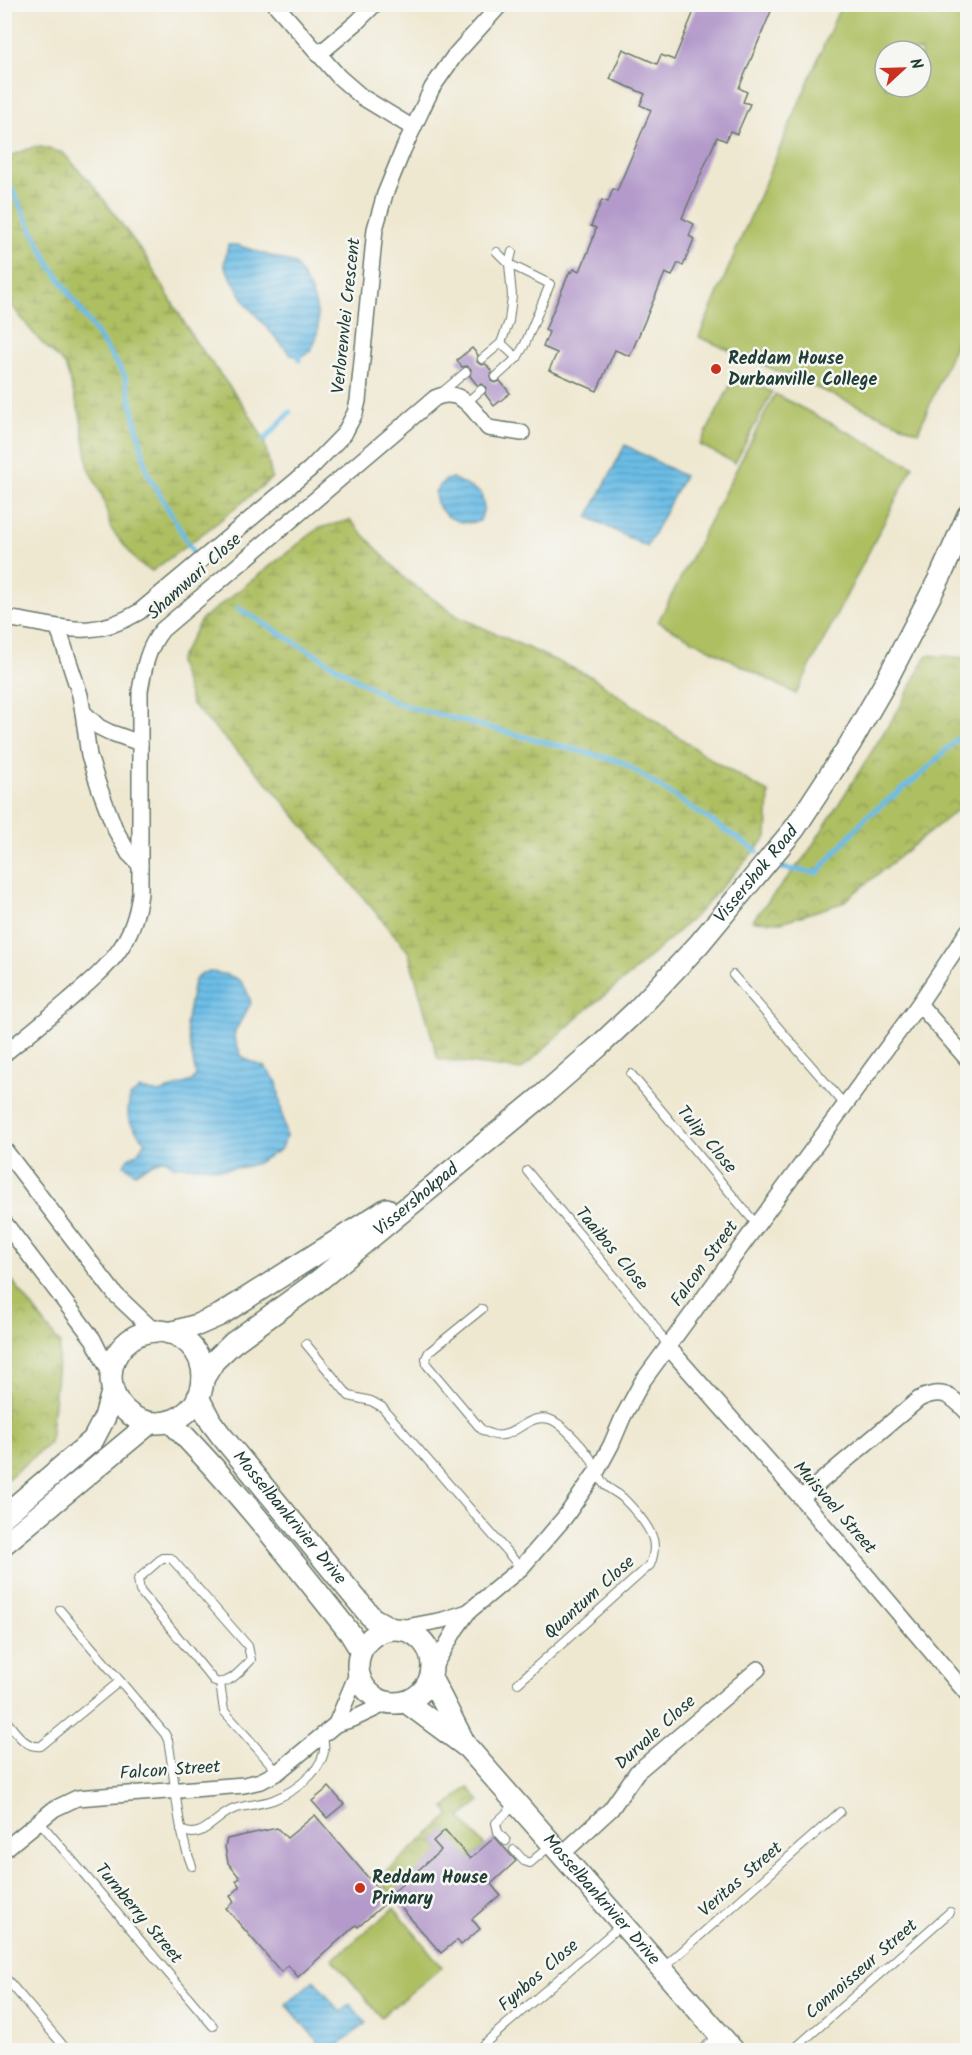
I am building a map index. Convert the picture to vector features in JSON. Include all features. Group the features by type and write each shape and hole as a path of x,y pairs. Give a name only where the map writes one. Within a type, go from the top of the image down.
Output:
{"main road":[{"name":"Vissershok Road","path":"457,1165 542,1096 615,1032 699,944 795,828 850,744 884,685 941,575 968,515"},
{"name":"Vissershokpad","path":"162,1332 197,1325 220,1315 457,1165"},
{"name":"Vissershokpad","path":"201,1388 214,1361 233,1343 318,1281 457,1165"},
{"path":"4,1516 93,1440 105,1417 112,1383 112,1367 117,1353 127,1342 140,1334 162,1332 183,1339 194,1350 201,1364 201,1388 192,1408 180,1418 160,1422 135,1418 123,1409 112,1383"},
{"name":"Mosselbankrivier Drive","path":"201,1388 211,1422 220,1434 372,1618 395,1628"},
{"path":"4,1544 160,1422"},
{"name":"Mosselbankrivier Drive","path":"160,1422 203,1454 350,1633 361,1651"},
{"path":"395,1628 412,1632 422,1639 429,1649 432,1673 426,1688 419,1695 396,1703 376,1698 361,1682 358,1672 361,1651 368,1640 378,1632 395,1628"},
{"name":"Mosselbankrivier Drive","path":"432,1673 468,1748 726,2043"},
{"name":"Mosselbankrivier Drive","path":"396,1703 468,1748"}],"street":[{"path":"275,4 339,77 362,97 413,128"},
{"path":"318,55 375,4"},
{"name":"Verlorenvlei Crescent","path":"4,618 74,630 103,628 128,619 140,612 310,469 344,434 355,413 358,401 375,228 385,194 432,88 455,55 501,4"},
{"path":"435,398 448,394 462,398 488,428 522,433"},
{"name":"Shamwari Close","path":"4,1054 102,972 122,949 135,921 138,908 140,865 140,691 144,663 149,650 162,630 175,616 435,398"},
{"path":"58,628 80,695 88,756 115,829 129,854 140,865"},
{"path":"83,712 99,727 140,744"},
{"name":"Falcon Street","path":"432,1673 468,1612 521,1568 566,1517 597,1470 634,1396 919,1004 968,931"},
{"path":"919,1004 968,1060"},
{"path":"4,1149 115,1294 162,1332"},
{"path":"4,1222 93,1339 112,1383"},
{"name":"Muisvoel Street","path":"669,1348 801,1498 968,1695"},
{"path":"801,1498 919,1399 940,1392 951,1396 968,1413"},
{"name":"Falcon Street","path":"395,1628 443,1620 468,1612"},
{"name":"Durvale Close","path":"556,1850 611,1809 637,1772 758,1669"},
{"name":"Falcon Street","path":"336,1724 358,1672"},
{"name":"Falcon Street","path":"4,1850 54,1809 77,1798 252,1783 278,1772 336,1724 396,1703"}],"lane":[{"path":"496,377 517,358 536,320 550,284 509,264 497,252"},
{"path":"482,359 501,343 512,309 509,264 512,252"},
{"path":"501,343 517,358"},
{"path":"435,398 466,372"},
{"path":"467,402 481,390"},
{"path":"733,975 844,1105"},
{"name":"Tulip Close","path":"632,1074 757,1225"},
{"name":"Taaibos Close","path":"527,1171 649,1318 669,1348"},
{"path":"482,1309 429,1352 426,1358 427,1365 489,1435 505,1435 530,1421 541,1418 550,1419 560,1424 588,1455 597,1470"},
{"path":"306,1344 349,1396 371,1401 382,1407 521,1568"},
{"name":"Quantum Close","path":"518,1683 650,1565 653,1557 654,1546 651,1534 622,1497 606,1486 597,1470"},
{"path":"162,1558 171,1558 248,1646 251,1660 230,1680 220,1683 215,1682 140,1591 138,1579 162,1558"},
{"path":"60,1610 165,1734 168,1740 181,1830 192,1866"},
{"path":"4,1718 26,1743 35,1747 41,1746 120,1681"},
{"path":"220,1683 224,1712 278,1772"},
{"path":"181,1830 187,1833 199,1833 237,1808 264,1803 290,1791 312,1773 321,1760 325,1748 321,1736"},
{"path":"506,1841 498,1832 496,1823 516,1804"},
{"name":"Veritas Street","path":"662,1969 840,1812"},
{"name":"Turnberry Street","path":"39,1821 213,2026"},
{"path":"514,1850 524,1861 530,1863 556,1850"},
{"name":"Connoisseur Street","path":"793,2050 950,1912"},
{"name":"Fynbos Close","path":"477,2050 622,1924"},
{"path":"4,1976 67,2050"},
{"path":"701,2050 726,2043"}],"green space":[{"path":"841,5 967,5 967,317 918,432 699,337"},
{"path":"36,146 63,153 93,185 145,256 195,341 247,410 264,440 272,478 217,523 152,571 139,564 111,529 103,498 89,469 80,414 65,365 38,339 5,297 5,158"},
{"path":"736,374 772,392 735,463 700,445"},
{"path":"775,394 913,466 796,694 658,622"},
{"path":"350,520 405,579 459,617 592,677 715,762 769,793 767,837 698,913 630,975 579,1016 521,1070 438,1059 408,951 271,787 192,704 178,662 201,620 319,528"},
{"path":"927,655 967,658 967,802 842,903 781,922 752,921 807,854 900,707"},
{"path":"5,1271 60,1344 50,1443 5,1481"},
{"path":"468,1787 480,1801 461,1818 485,1846 469,1860 445,1831 433,1841 447,1858 416,1872 396,1899 378,1879 450,1815 445,1808"},
{"path":"394,1908 442,1967 381,2017 333,1959"}],"water":[{"path":"228,245 237,245 295,264 312,293 317,312 317,335 311,349 306,354 291,355 247,305 224,265"},
{"path":"625,445 684,476 647,547 588,517"},
{"path":"452,478 481,493 484,508 480,521 456,521 439,507 435,492 444,481"},
{"path":"212,972 238,979 245,987 251,1003 234,1037 241,1055 265,1067 277,1082 286,1137 280,1150 257,1163 244,1167 223,1169 204,1166 173,1166 166,1159 135,1173 124,1165 128,1158 137,1154 145,1141 128,1116 130,1097 140,1089 160,1093 192,1081 196,1075 186,1025 194,981 202,973"},
{"path":"314,1980 340,2012 350,2004 366,2023 333,2050 325,2050 286,2004"}],"building":[{"path":"697,4 774,4 739,88 747,92 743,102 750,104 737,134 730,131 726,141 717,137 682,218 694,224 689,236 694,239 683,266 678,263 672,276 665,273 630,356 615,350 597,391 549,370 557,353 543,347 549,332 545,330 570,271 572,273 574,269 580,271 592,242 596,228 591,226 602,200 608,202 613,189 617,191 651,110 640,105 645,94 610,79 623,49 657,64 661,55 674,60"},
{"path":"472,348 478,355 477,362 481,365 486,364 492,372 491,381 495,383 500,381 510,393 494,406 485,394 486,387 482,384 477,385 470,376 471,369 467,366 462,367 457,360"},
{"path":"329,1787 344,1804 327,1818 312,1801"},
{"path":"315,1815 388,1901 358,1927 356,1925 298,1977 288,1965 281,1972 226,1908 234,1902 230,1896 240,1887 236,1881 240,1878 228,1863 225,1847 227,1839 277,1828 287,1838"},
{"path":"445,1830 470,1859 495,1837 516,1861 491,1884 500,1895 472,1919 480,1929 461,1945 457,1940 441,1953 390,1895 441,1850 433,1841"}],"waterway":[{"path":"4,174 49,263 125,376 148,474 193,552"},
{"path":"264,440 290,412"},
{"path":"238,608 398,704 622,762 757,851"},
{"path":"782,868 817,873 866,817 923,773 959,737 968,735"}],"place":[{"name":"Reddam House Durbanville College","path":"716,369"},
{"name":"Reddam House Primary","path":"360,1888"}]}
